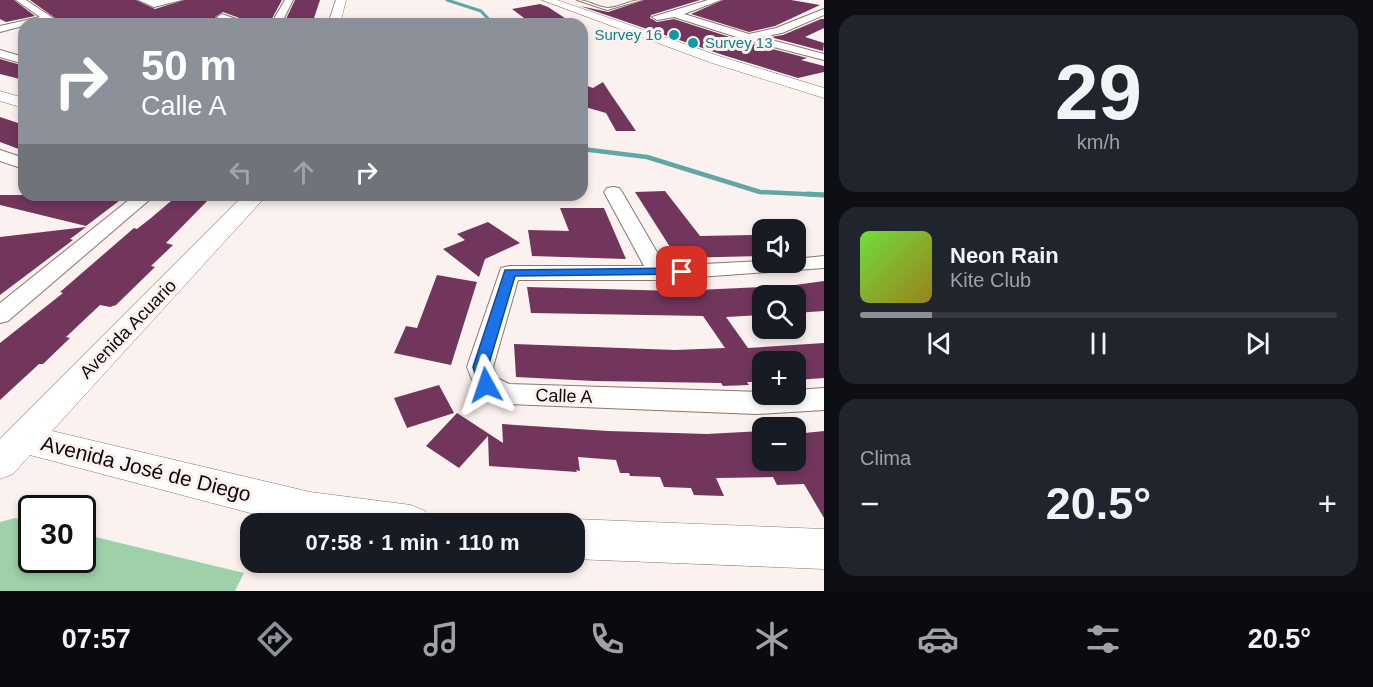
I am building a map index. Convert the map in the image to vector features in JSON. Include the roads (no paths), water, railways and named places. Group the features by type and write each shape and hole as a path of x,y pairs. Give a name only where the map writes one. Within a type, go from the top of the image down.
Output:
{"street":[{"path":"20,0 48,18"},
{"path":"142,0 154,4 178,0"},
{"path":"280,18 290,0"},
{"path":"336,18 341,0"},
{"path":"547,0 717,60 824,93"},
{"path":"657,18 717,0"},
{"path":"747,37 778,32 824,12"},
{"path":"675,14 747,37 824,57"},
{"path":"802,22 824,26"},
{"path":"0,30 18,26"},
{"path":"0,52 18,58"},
{"path":"0,64 18,60"},
{"path":"0,96 18,101"},
{"path":"0,155 18,162"},
{"path":"613,192 658,273"},
{"path":"0,315 139,201"},
{"name":"Avenida Acuario","path":"12,451 250,201"},
{"name":"Calle A","path":"824,262 658,273 509,273 480,367 486,385 507,394 756,403 824,399"},
{"name":"Avenida José de Diego","path":"12,451 332,513"},
{"path":"585,539 824,549"}],"lane":[{"path":"579,0 607,9 640,0"}],"waterway":[{"path":"447,0 481,11 487,18"},
{"path":"588,150 647,157 760,192 824,195"},
{"path":"808,194 824,195"}],"place":[{"name":"Survey 16","path":"674,35"},
{"name":"Survey 13","path":"693,43"}]}
